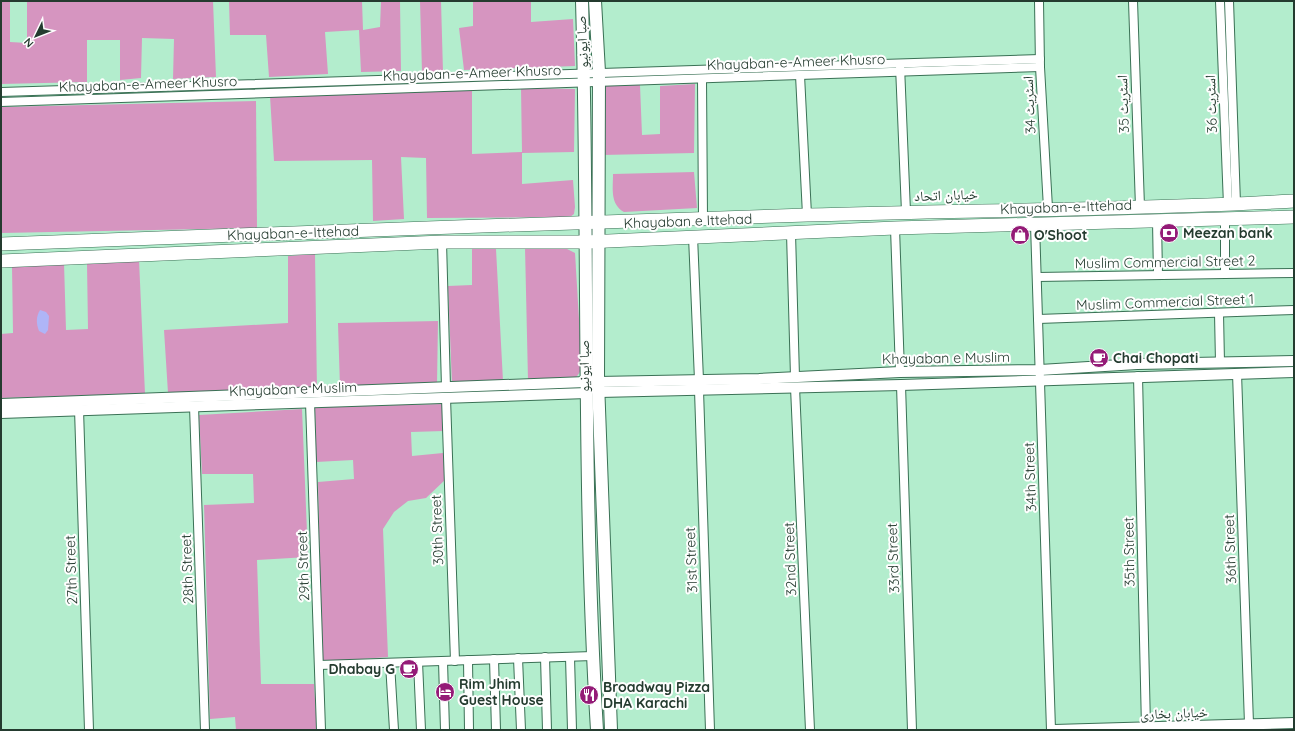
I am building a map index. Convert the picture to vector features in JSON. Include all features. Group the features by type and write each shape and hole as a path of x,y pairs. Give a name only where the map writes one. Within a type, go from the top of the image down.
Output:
{"main road":[{"name":"صبا ایونیو","path":"582,1 585,78 586,242 611,730"},
{"name":"صبا ایونیو","path":"595,1 599,77 600,241 593,387 593,656 598,730"},
{"name":"خیابان اتحاد","path":"599,221 1048,208 1232,205 1294,202"},
{"name":"Khayaban-e-Ittehad","path":"791,232 1294,217"},
{"path":"586,222 599,221"},
{"name":"Khayaban-e-Ittehad","path":"1,244 586,222"},
{"name":"Khayaban e Ittehad","path":"586,242 791,232"},
{"name":"Khayaban-e-Ittehad","path":"1,261 442,242 586,242"}],"street":[{"name":"اسٹریٹ 34","path":"1039,1 1040,63 1048,208"},
{"name":"اسٹریٹ 35","path":"1133,1 1140,206"},
{"name":"اسٹریٹ 36","path":"1220,1 1232,205"},
{"name":"اسٹریٹ 36","path":"1229,1 1232,205"},
{"name":"Khayaban-e-Ameer Khusro","path":"1,92 313,87 585,78 858,63 900,67"},
{"path":"858,63 858,73"},
{"name":"Khayaban-e-Ameer Khusro","path":"599,77 702,79 858,73 900,67 1040,63"},
{"path":"900,67 906,212"},
{"path":"800,75 807,215"},
{"path":"702,79 703,219"},
{"name":"Khayaban-e-Ameer Khusro","path":"1,102 296,87"},
{"path":"1225,219 1225,274"},
{"path":"1157,221 1158,275"},
{"name":"34th Street","path":"1035,224 1051,730"},
{"path":"895,228 900,372"},
{"name":"32nd Street","path":"791,232 795,382 810,730"},
{"name":"31st Street","path":"693,236 710,730"},
{"path":"442,242 446,387"},
{"name":"Muslim Commercial Street 2","path":"1037,277 1294,273"},
{"name":"Muslim Commercial Street 1","path":"1038,319 1294,310"},
{"path":"1220,313 1220,363"},
{"path":"1293,361 1294,372"},
{"name":"Khayaban e Muslim","path":"1,404 29,407 79,409 153,403 194,406 241,400 310,402 446,387 593,387 759,384 795,382 848,375 900,372 1040,370 1293,361"},
{"path":"1177,364 1178,375"},
{"path":"964,371 964,383"},
{"name":"Khayaban e Muslim","path":"795,382 848,386 901,385 1294,372"},
{"name":"36th Street","path":"1237,373 1249,724"},
{"path":"848,375 848,386"},
{"name":"35th Street","path":"1138,376 1146,727"},
{"name":"33rd Street","path":"901,385 912,730"},
{"name":"Khayaban e Muslim","path":"1,413 29,407 369,395 446,398 593,387"},
{"name":"30th Street","path":"446,398 455,661"},
{"name":"29th Street","path":"310,402 321,730"},
{"name":"28th Street","path":"194,406 205,730"},
{"name":"27th Street","path":"79,409 89,730"},
{"path":"570,656 572,730"},
{"path":"319,665 593,656"},
{"path":"545,657 547,730"},
{"path":"518,658 521,730"},
{"path":"494,659 496,730"},
{"path":"468,660 469,730"},
{"path":"443,661 445,730"},
{"path":"418,662 421,730"},
{"path":"390,663 394,730"},
{"name":"خیابان بخاری","path":"1054,730 1294,723"}],"shaded area":[{"path":"1,1 10,1 10,42 27,43 27,1 213,1 216,77 173,79 174,39 142,38 141,78 120,80 120,40 87,40 87,82 1,84"},
{"path":"229,1 362,1 363,30 380,27 381,1 400,1 401,71 361,72 359,30 325,32 328,74 269,77 266,35 230,35"},
{"path":"420,1 441,1 443,72 422,72"},
{"path":"473,1 531,1 531,22 573,19 575,66 464,70 459,28 473,26"},
{"path":"695,84 694,153 602,155 602,86 640,85 642,135 660,134 660,86"},
{"path":"521,88 575,89 574,152 522,153 522,184 573,180 575,207 574,214 570,217 427,218 426,158 401,157 404,219 373,221 372,160 274,161 270,96 472,90 472,154 522,152"},
{"path":"256,101 257,228 1,233 1,107"},
{"path":"694,172 697,208 624,212 616,205 614,200 613,174"},
{"path":"472,247 496,249 503,381 452,384 448,286 472,285"},
{"path":"525,247 565,248 575,253 582,369 575,379 528,380"},
{"path":"315,254 317,391 168,393 164,330 288,323 288,256"},
{"path":"139,260 145,394 1,398 1,334 13,333 12,266 64,263 66,330 88,329 87,264"},
{"path":"438,321 437,384 340,388 338,323"},
{"path":"443,404 444,431 411,432 412,456 443,453 446,479 426,498 408,501 394,512 383,529 388,657 322,662 318,482 354,479 353,460 316,462 315,407"},
{"path":"302,409 308,557 257,560 261,684 314,684 317,730 236,730 235,717 210,719 204,505 254,503 253,474 202,474 199,415"}],"water":[{"path":"40,310 46,312 49,316 48,330 45,334 39,331 37,325 37,318"}],"place":[{"name":"Meezan bank","path":"1169,233"},
{"name":"O'Shoot","path":"1020,235"},
{"name":"Chai Chopati","path":"1099,358"},
{"name":"Dhabay G","path":"409,669"},
{"name":"Rim Jhim Guest House","path":"445,692"},
{"name":"Broadway Pizza DHA Karachi","path":"589,695"}]}
